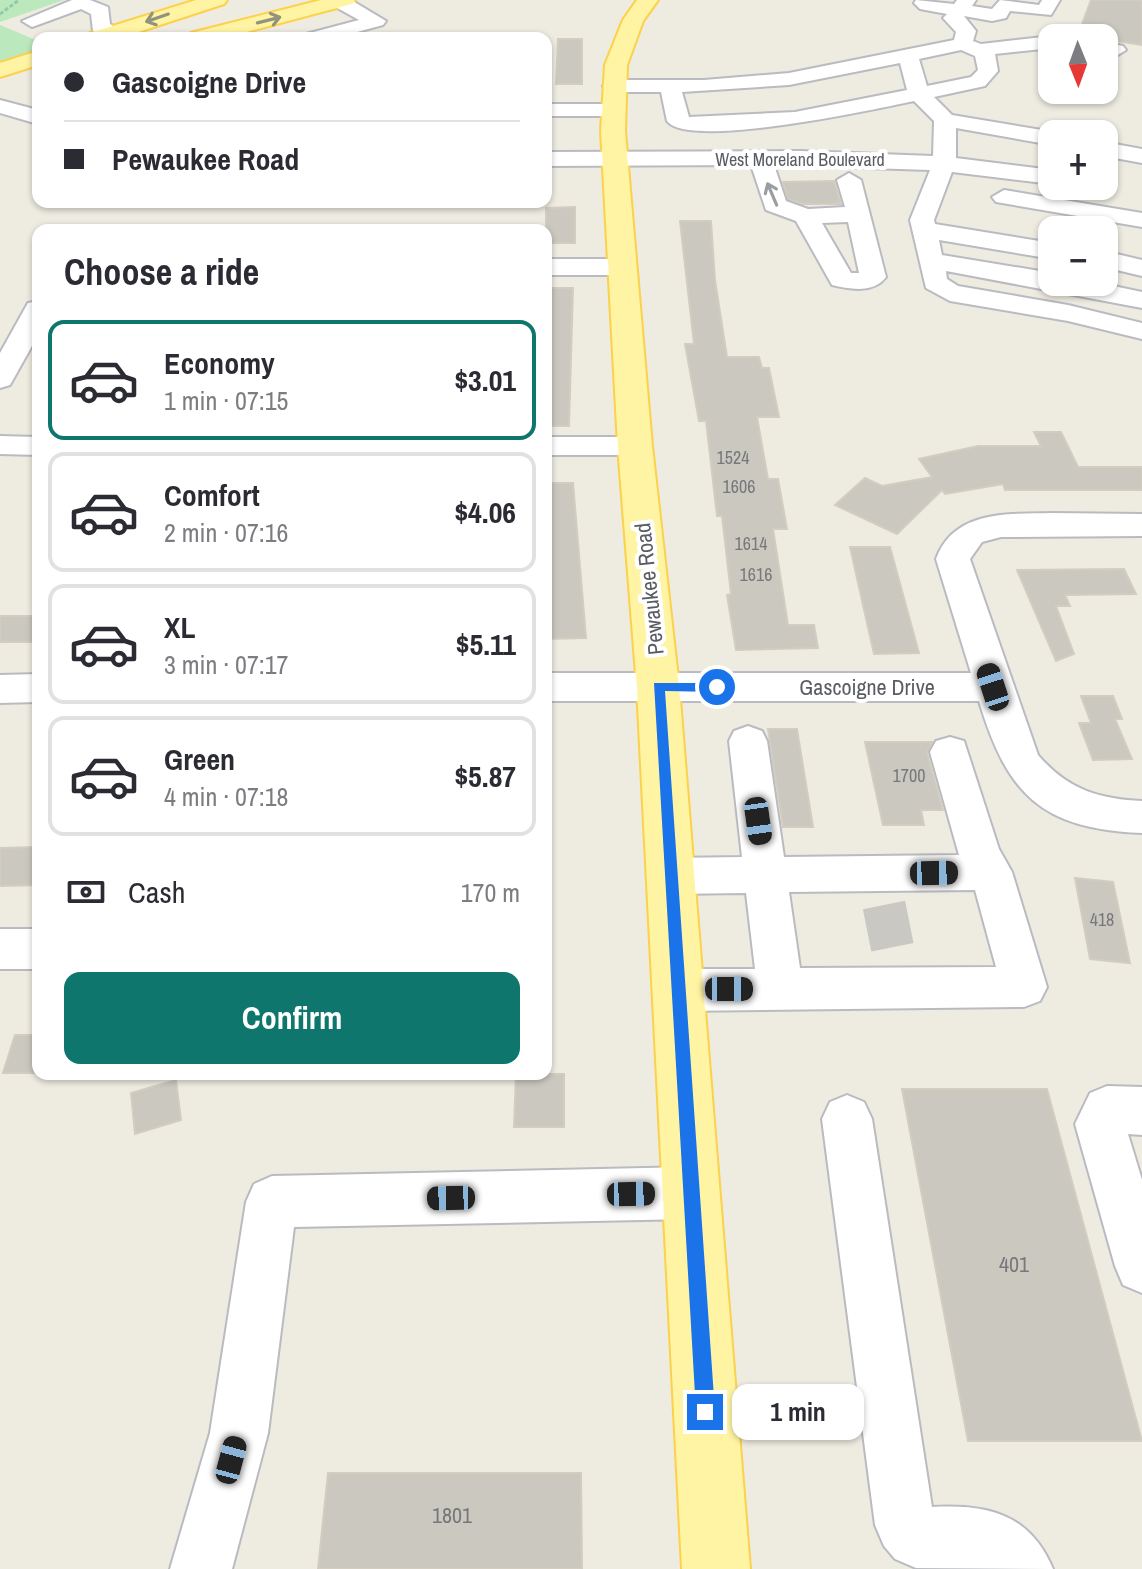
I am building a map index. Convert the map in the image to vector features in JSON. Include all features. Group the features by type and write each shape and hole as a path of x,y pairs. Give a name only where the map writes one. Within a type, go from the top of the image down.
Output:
{"main road":[{"path":"117,32 217,0"},
{"name":"Pewaukee Road","path":"648,0 622,43 613,86 612,110 635,446 658,687 716,1569"},
{"path":"222,32 342,1"},
{"path":"2,89 32,63"},
{"path":"2,89 32,82"}],"street":[{"path":"925,0 923,3 927,5 963,6 992,15 999,14 1007,2 1044,11 1051,0"},
{"path":"335,32 376,21 342,1"},
{"path":"32,21 81,3 101,11 103,32"},
{"path":"613,86 672,96 789,79 913,76 978,82 988,71 972,47 966,31 953,18 963,6"},
{"path":"672,96 678,121 687,124 795,119 913,76 972,47 1038,43"},
{"path":"913,76 945,120 941,166 922,220 935,282 950,293 1074,314 1142,331"},
{"path":"2,89 32,96"},
{"path":"2,89 32,112"},
{"path":"552,110 612,110"},
{"path":"945,120 1038,136"},
{"name":"West Moreland Boulevard","path":"552,147 614,152 748,154 865,142 941,166 1038,176"},
{"name":"West Moreland Boulevard","path":"552,158 614,152"},
{"path":"1118,152 1142,156"},
{"path":"748,154 775,205 806,216 859,214"},
{"name":"West Moreland Boulevard","path":"748,154 846,172 1038,161"},
{"path":"941,166 972,192 1073,216"},
{"path":"806,216 841,279 858,282 873,277 869,249 846,172"},
{"path":"1118,173 1142,177"},
{"path":"1118,223 1142,220"},
{"path":"924,230 1038,249"},
{"path":"930,261 1038,279"},
{"path":"1118,262 1142,268"},
{"path":"552,267 622,267"},
{"path":"1118,293 1142,300"},
{"path":"1074,314 1082,296"},
{"path":"0,379 32,320"},
{"path":"0,445 32,446"},
{"path":"552,446 635,446"},
{"path":"1142,525 999,526 970,534 956,548 953,559 1013,748 1032,779 1075,806 1104,815 1142,817"},
{"name":"Gascoigne Drive","path":"552,687 993,687"},
{"path":"0,689 32,688"},
{"path":"748,741 780,989"},
{"path":"678,990 780,989 898,974 1024,987 991,872 980,854 950,752"},
{"path":"671,876 765,875 880,889 991,872"},
{"path":"0,949 32,949"},
{"path":"1142,1111 1107,1110 1100,1124 1142,1266"},
{"path":"847,1119 905,1525 916,1538 993,1540 1011,1552 1022,1569"},
{"path":"201,1569 239,1433 272,1202 691,1193"}],"path":[{"path":"0,14 19,0"}],"green space":[{"path":"0,0 64,0 0,22"},
{"path":"0,25 32,38 32,52 0,62"}],"building":[{"path":"1091,0 1142,0 1142,45 1118,41 1118,24 1082,24"},
{"path":"558,39 582,39 582,84 556,84"},
{"path":"834,181 841,204 803,204 788,199 783,182"},
{"path":"575,207 575,243 552,243 552,224 546,224 546,208"},
{"path":"680,221 711,221 715,280 727,357 759,357 762,368 769,368 779,417 757,417 768,479 778,479 787,529 773,529 788,625 814,625 818,648 736,650 727,595 731,594 722,516 717,516 706,421 699,421 685,344 694,344"},
{"path":"552,288 573,288 569,426 552,426"},
{"path":"1034,432 1061,432 1078,467 1142,467 1142,490 1005,490 1003,484 945,494 942,490 897,534 835,505 865,478 882,486 932,477 919,459 978,446 1041,446"},
{"path":"552,483 573,483 586,638 552,639"},
{"path":"850,547 890,547 919,653 874,654"},
{"path":"1124,569 1136,594 1065,595 1070,606 1056,606 1074,654 1056,661 1017,570"},
{"path":"0,616 32,616 32,642 0,642"},
{"path":"1081,696 1113,696 1122,719 1115,719 1132,759 1093,760 1079,723 1091,723"},
{"path":"768,729 797,729 813,827 783,827"},
{"path":"865,742 932,742 927,753 943,810 921,810 924,825 883,825"},
{"path":"32,847 32,885 0,886 0,848"},
{"path":"1075,878 1113,882 1130,963 1090,959"},
{"path":"15,1035 32,1035 32,1073 3,1073"},
{"path":"552,1074 564,1074 564,1127 514,1127 516,1080 552,1080"},
{"path":"176,1080 181,1120 135,1134 131,1093"},
{"path":"902,1089 1047,1089 1142,1441 968,1441"},
{"path":"328,1473 581,1473 582,1569 318,1569"}],"tunnel":[{"path":"884,905 895,960"}],"route":[{"path":"705,1412 658,687 717,687"}]}
